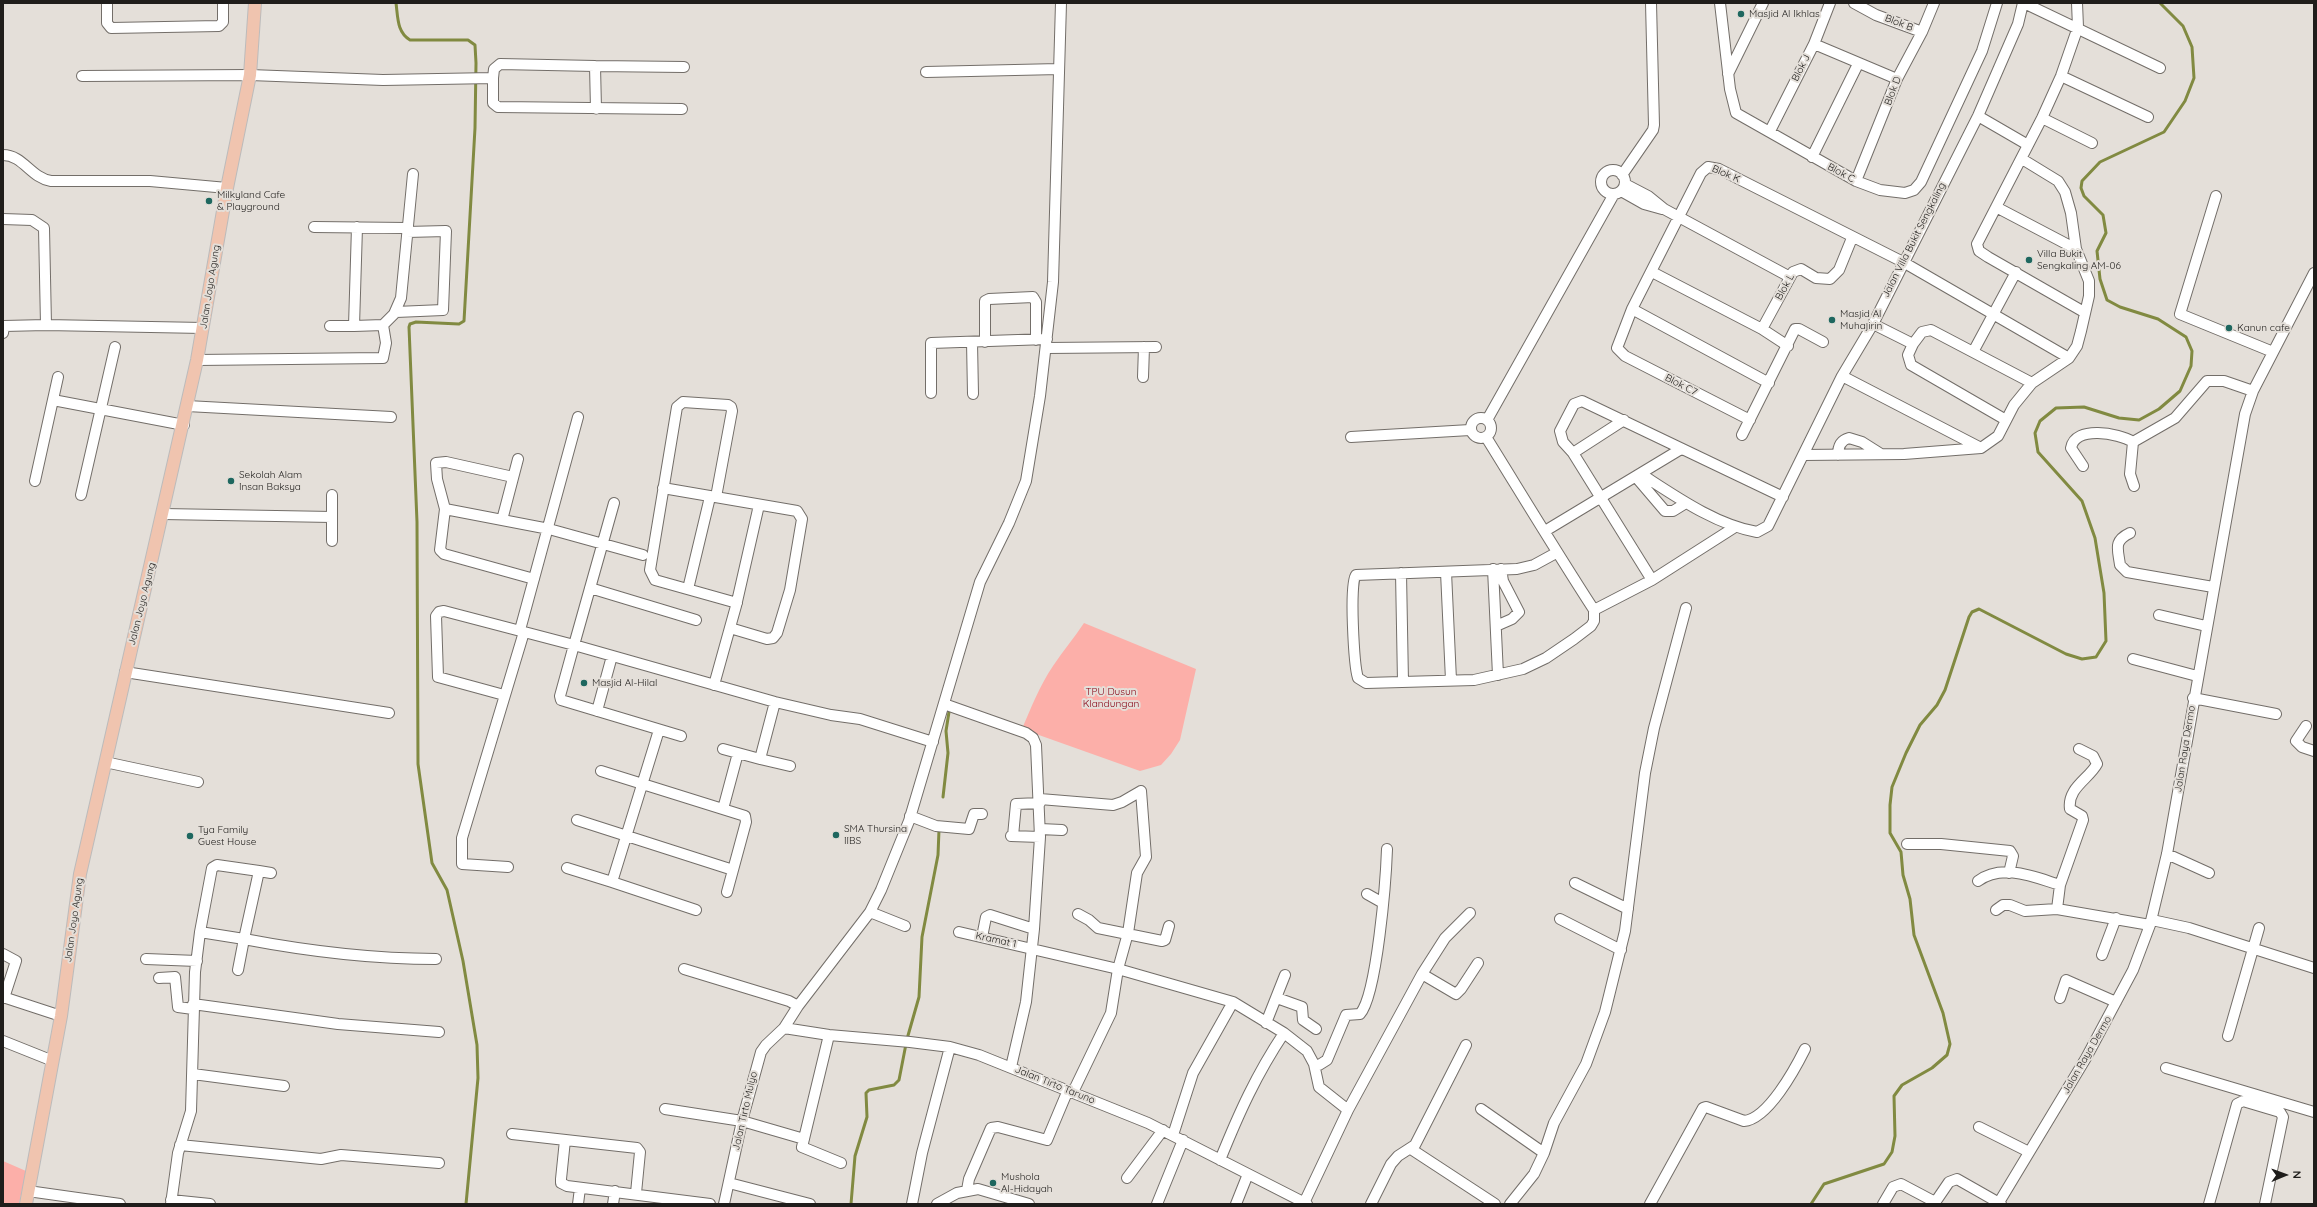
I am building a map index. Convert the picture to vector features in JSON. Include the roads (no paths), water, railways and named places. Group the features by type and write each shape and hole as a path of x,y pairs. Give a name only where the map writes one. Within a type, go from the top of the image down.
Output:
{"main road":[{"name":"Jalan Joyo Agung","path":"26,1204 53,1061 80,874 125,672 184,425 197,360 227,188 250,75 255,3"}],"street":[{"path":"107,3 107,23 111,28 219,26 223,22 223,3"},
{"name":"Jalan Tirto Mulyo","path":"724,1204 742,1121 761,1052 766,1045 784,1028 798,1006 870,912 893,864 933,742 980,582 1009,523 1026,481 1047,344 1053,282 1061,3"},
{"path":"1487,420 1653,130 1651,3"},
{"name":"Blok C","path":"1720,3 1732,106 1736,112 1856,182 1880,190 1906,193 1914,190 1921,182 1982,51 1997,3"},
{"path":"1728,74 1762,3"},
{"name":"Blok J","path":"1770,131 1814,44 1830,3"},
{"name":"Blok B","path":"1854,3 1876,15 1922,32"},
{"name":"Blok D","path":"1856,182 1897,80 1922,32 1934,3"},
{"path":"2024,3 2078,27 2160,68"},
{"name":"Jalan Villa Bukit Sengkaling","path":"1735,527 1757,532 1768,526 1842,376 1872,324 1978,116 2018,24 2024,3"},
{"path":"2077,3 2078,27 2061,76 2022,159 1977,244 1978,248 1988,257 2084,312"},
{"path":"1814,44 1897,80"},
{"path":"682,109 498,107 493,103 493,78 494,69 500,64 684,67"},
{"path":"1812,157 1858,64"},
{"path":"595,66 596,109"},
{"path":"926,72 1059,68"},
{"path":"82,76 250,75 382,80 493,78"},
{"path":"2061,76 2148,117"},
{"path":"1978,116 2028,145"},
{"path":"2042,118 2092,143"},
{"path":"3,155 17,158 39,177 50,181 150,181 227,188"},
{"path":"1803,455 1881,454 1981,448 1993,441 2014,405 2032,383 2069,358 2077,346 2089,296 2089,281 2076,249 2071,213 2065,192 2058,181 2022,159"},
{"name":"Blok K","path":"1617,345 1632,309 1701,173 1708,167 1713,167 1852,238 1903,262 2069,358"},
{"path":"330,326 383,325 396,312 401,298 413,174"},
{"path":"1620,186 1648,196 1664,209 1679,218 1790,277"},
{"path":"2216,196 2180,314 2273,352"},
{"path":"1996,207 2076,249"},
{"path":"3,219 32,220 44,228 46,325"},
{"path":"314,227 357,227 446,231 443,310 396,312"},
{"path":"354,326 357,227"},
{"name":"Blok L","path":"1762,329 1790,277 1796,269 1801,269 1816,278 1826,280 1834,276 1839,270 1852,238"},
{"path":"1652,272 1762,329 1788,346"},
{"path":"1973,352 2016,272"},
{"name":"Jalan Raya Dermo","path":"1999,1204 2116,1002 2133,970 2151,922 2167,854 2193,698 2239,445 2253,390 2314,273"},
{"path":"984,342 985,301 989,299 1033,296 1036,302 1036,340"},
{"path":"1632,309 1769,383"},
{"path":"1872,324 1914,344"},
{"path":"3,333 4,326 46,325 203,328"},
{"path":"197,360 384,358 386,343 383,325"},
{"path":"1742,436 1797,328 1823,342"},
{"path":"2006,420 1911,365 1908,355 1922,332 1930,330 2032,383"},
{"path":"931,393 931,343 1036,340 1047,344 1156,347"},
{"path":"972,342 973,394"},
{"name":"Blok C7","path":"1617,345 1618,351 1625,356 1750,420"},
{"path":"80,495 115,347"},
{"path":"1143,377 1144,347"},
{"path":"1842,376 1981,448"},
{"path":"35,481 58,377"},
{"path":"2083,466 2072,448 2073,441 2076,437 2095,433 2111,434 2133,442 2175,418 2207,381 2224,381 2253,390"},
{"path":"53,400 184,425"},
{"path":"1652,580 1573,453 1563,442 1560,431 1564,420 1576,402 1587,403 1783,497"},
{"path":"688,589 713,497 732,411 728,405 679,403 663,488 650,570 651,576 655,580 737,603"},
{"path":"187,406 391,417"},
{"path":"508,867 464,865 461,861 462,838 522,631 534,579 549,529 578,417"},
{"path":"1476,418 1487,420 1491,429 1486,437 1480,439 1475,437 1470,430 1471,424 1476,418"},
{"path":"1573,453 1624,420"},
{"path":"1351,437 1470,430"},
{"path":"1486,437 1545,531 1556,553 1594,610 1594,621 1591,626 1574,640 1532,666 1498,675 1481,679 1366,683 1358,678 1353,601 1353,579 1356,575 1527,568 1556,553"},
{"path":"1838,454 1841,443 1850,438 1862,442 1881,454"},
{"path":"2133,442 2130,474 2134,486"},
{"path":"1545,531 1681,449"},
{"path":"502,520 518,459"},
{"path":"513,477 446,462 436,463 437,479 445,509 440,546 442,553 534,579"},
{"path":"1639,475 1686,503 1735,527"},
{"path":"1639,475 1665,511 1673,511 1686,503"},
{"path":"663,488 797,511 800,514 802,519 790,590 777,633 773,638 766,639 730,628"},
{"path":"332,495 332,541"},
{"path":"614,503 560,696 561,700 681,736"},
{"path":"714,685 737,603 758,505"},
{"path":"445,509 549,529 642,555"},
{"path":"163,514 332,517"},
{"path":"1594,610 1652,580 1735,527"},
{"path":"2130,533 2120,538 2118,542 2120,565 2127,572 2213,587"},
{"path":"1497,569 1499,582 1496,626 1498,675"},
{"path":"1446,572 1451,680"},
{"path":"1401,573 1403,682"},
{"path":"1496,626 1512,619 1519,612 1499,582"},
{"path":"590,588 696,620"},
{"path":"1510,1204 1534,1174 1544,1153 1554,1123 1588,1056 1605,1012 1621,950 1628,909 1645,773 1654,728 1686,608"},
{"path":"504,694 438,677 436,616 439,612 444,611 522,631 775,702 831,716 860,719 933,742"},
{"path":"2158,615 2206,626"},
{"path":"597,711 612,656"},
{"path":"2133,659 2197,676"},
{"path":"125,672 389,714"},
{"path":"2193,698 2276,714"},
{"path":"760,759 775,702"},
{"path":"944,704 1034,738 1037,752 1040,833 1033,948 1026,1002 1011,1067"},
{"path":"2306,726 2296,741 2302,747 2314,751"},
{"path":"612,882 659,730"},
{"path":"723,749 790,766"},
{"path":"2057,909 2060,885 2084,820 2082,816 2070,809 2071,801 2076,787 2084,781 2097,764 2093,756 2079,749"},
{"path":"723,809 738,753"},
{"path":"105,762 198,782"},
{"path":"601,771 745,816 746,819 727,892"},
{"path":"937,1204 948,1200 968,1186 991,1128 998,1127 1047,1140 1111,1013 1118,969 1128,933 1137,873 1146,857 1141,790 1122,802 1113,805 1040,801 1016,804 1012,836 1062,830"},
{"path":"910,816 936,826 969,829 974,814 982,814"},
{"path":"577,820 733,870"},
{"path":"1907,844 1941,844 2010,851 2012,856 2009,873"},
{"path":"1348,1110 1319,1087 1314,1064 1319,1065 1327,1060 1346,1015 1361,1014 1373,972 1383,904 1386,850"},
{"path":"2167,854 2209,873"},
{"path":"210,1204 171,1202 180,1145 190,1111 193,1074 193,1006 200,932 212,868 217,865 271,873"},
{"path":"566,868 696,910"},
{"path":"238,970 259,871"},
{"path":"1978,880 1992,873 2028,874 2060,885"},
{"path":"1575,883 1628,909"},
{"path":"1367,894 1383,904"},
{"path":"1996,910 2004,905 2010,905 2025,911 2057,909 2189,928 2314,968"},
{"path":"870,912 905,926"},
{"path":"1305,1204 1348,1110 1422,974 1444,938 1470,913"},
{"path":"1078,914 1089,920 1098,928 1162,941 1165,940 1169,926"},
{"path":"982,937 986,917 990,915 1034,929"},
{"path":"2102,955 2116,918"},
{"path":"1560,919 1621,950"},
{"path":"2228,1036 2252,947 2259,928"},
{"path":"200,932 282,947 404,959 436,959"},
{"name":"Kramat 1","path":"959,932 1118,969 1233,1002 1284,1033 1307,1051 1314,1064"},
{"path":"3,954 16,961 3,998 60,1016"},
{"path":"146,959 197,961"},
{"path":"1422,974 1456,994 1462,989 1478,963"},
{"path":"684,970 782,999 798,1006"},
{"path":"1266,1023 1285,975"},
{"path":"159,978 175,977 178,1007 193,1006 338,1024 439,1032"},
{"path":"2060,998 2066,980 2116,1002"},
{"path":"1277,998 1302,1007 1303,1020 1316,1030"},
{"path":"1173,1135 1193,1074 1233,1002"},
{"name":"Jalan Tirto Taruno","path":"784,1028 829,1035 950,1047 1011,1067 1163,1130 1305,1204"},
{"path":"1220,1160 1241,1108 1260,1070 1284,1033"},
{"path":"829,1035 804,1139 804,1149 841,1163"},
{"path":"3,1041 53,1061"},
{"path":"1371,1204 1391,1164 1398,1156 1411,1149 1466,1045"},
{"path":"912,1202 950,1047"},
{"path":"1650,1204 1703,1108 1706,1107 1744,1121 1757,1116 1783,1088 1805,1049"},
{"path":"2166,1068 2314,1112"},
{"path":"193,1074 284,1086"},
{"path":"2212,1203 2237,1104 2243,1101 2280,1112 2283,1117 2265,1204"},
{"path":"665,1109 742,1121 804,1139"},
{"path":"1481,1109 1544,1153"},
{"path":"1979,1127 2029,1152"},
{"path":"1127,1178 1163,1130"},
{"path":"512,1134 637,1148 640,1152 636,1193"},
{"path":"565,1140 562,1183 580,1188 636,1193 710,1204"},
{"path":"1157,1204 1183,1140"},
{"path":"180,1145 321,1159 341,1156 439,1163"},
{"path":"1411,1149 1495,1204"},
{"path":"1236,1204 1248,1174"},
{"path":"1883,1204 1893,1187 1901,1184 1935,1203 1948,1182 1957,1179 1999,1204"},
{"path":"728,1183 810,1204"},
{"path":"968,1186 1029,1204"},
{"path":"578,1204 580,1188"},
{"path":"28,1191 120,1204"},
{"path":"613,1204 615,1191"}],"waterway":[{"path":"396,3 400,29 410,40 468,40 475,45 475,128 464,321 459,324 416,322 410,324 409,327 417,522 418,764 432,863 447,890 463,961 477,1045 478,1078 466,1204"},
{"path":"1811,1204 1824,1184 1884,1164 1892,1152 1895,1136 1894,1096 1902,1085 1932,1068 1947,1055 1950,1044 1943,1013 1914,935 1910,899 1903,875 1901,852 1890,833 1890,805 1892,787 1906,753 1920,725 1937,705 1945,690 1969,617 1972,612 1979,609 2066,654 2082,659 2096,657 2106,641 2104,593 2095,538 2082,501 2038,452 2035,433 2040,421 2056,408 2084,407 2119,418 2139,420 2159,409 2180,391 2191,366 2192,351 2186,337 2158,319 2120,307 2107,300 2100,279 2097,251 2106,233 2103,215 2084,196 2081,188 2082,181 2100,162 2164,132 2185,101 2194,78 2192,47 2183,26 2160,3"},
{"path":"943,797 948,753 946,731 949,712"},
{"path":"907,1039 919,997 922,937 938,855 939,830"},
{"path":"851,1204 855,1156 867,1117 866,1093 869,1090 894,1085 899,1080 906,1044"}],"place":[{"name":"Masjid Al Ikhlas","path":"1741,14"},
{"name":"Milkyland Cafe & Playground","path":"209,201"},
{"name":"Villa Bukit Sengkaling AM-06","path":"2029,260"},
{"name":"Masjid Al Muhajirin","path":"1832,320"},
{"name":"Kanun cafe","path":"2229,328"},
{"name":"Sekolah Alam Insan Baksya","path":"231,481"},
{"name":"Masjid Al-Hilal","path":"584,683"},
{"name":"SMA Thursina IIBS","path":"836,835"},
{"name":"Tya Family Guest House","path":"190,836"},
{"name":"Mushola Al-Hidayah","path":"993,1183"}],"park label":[{"name":"TPU Dusun Klandungan","path":"1111,698"}]}
